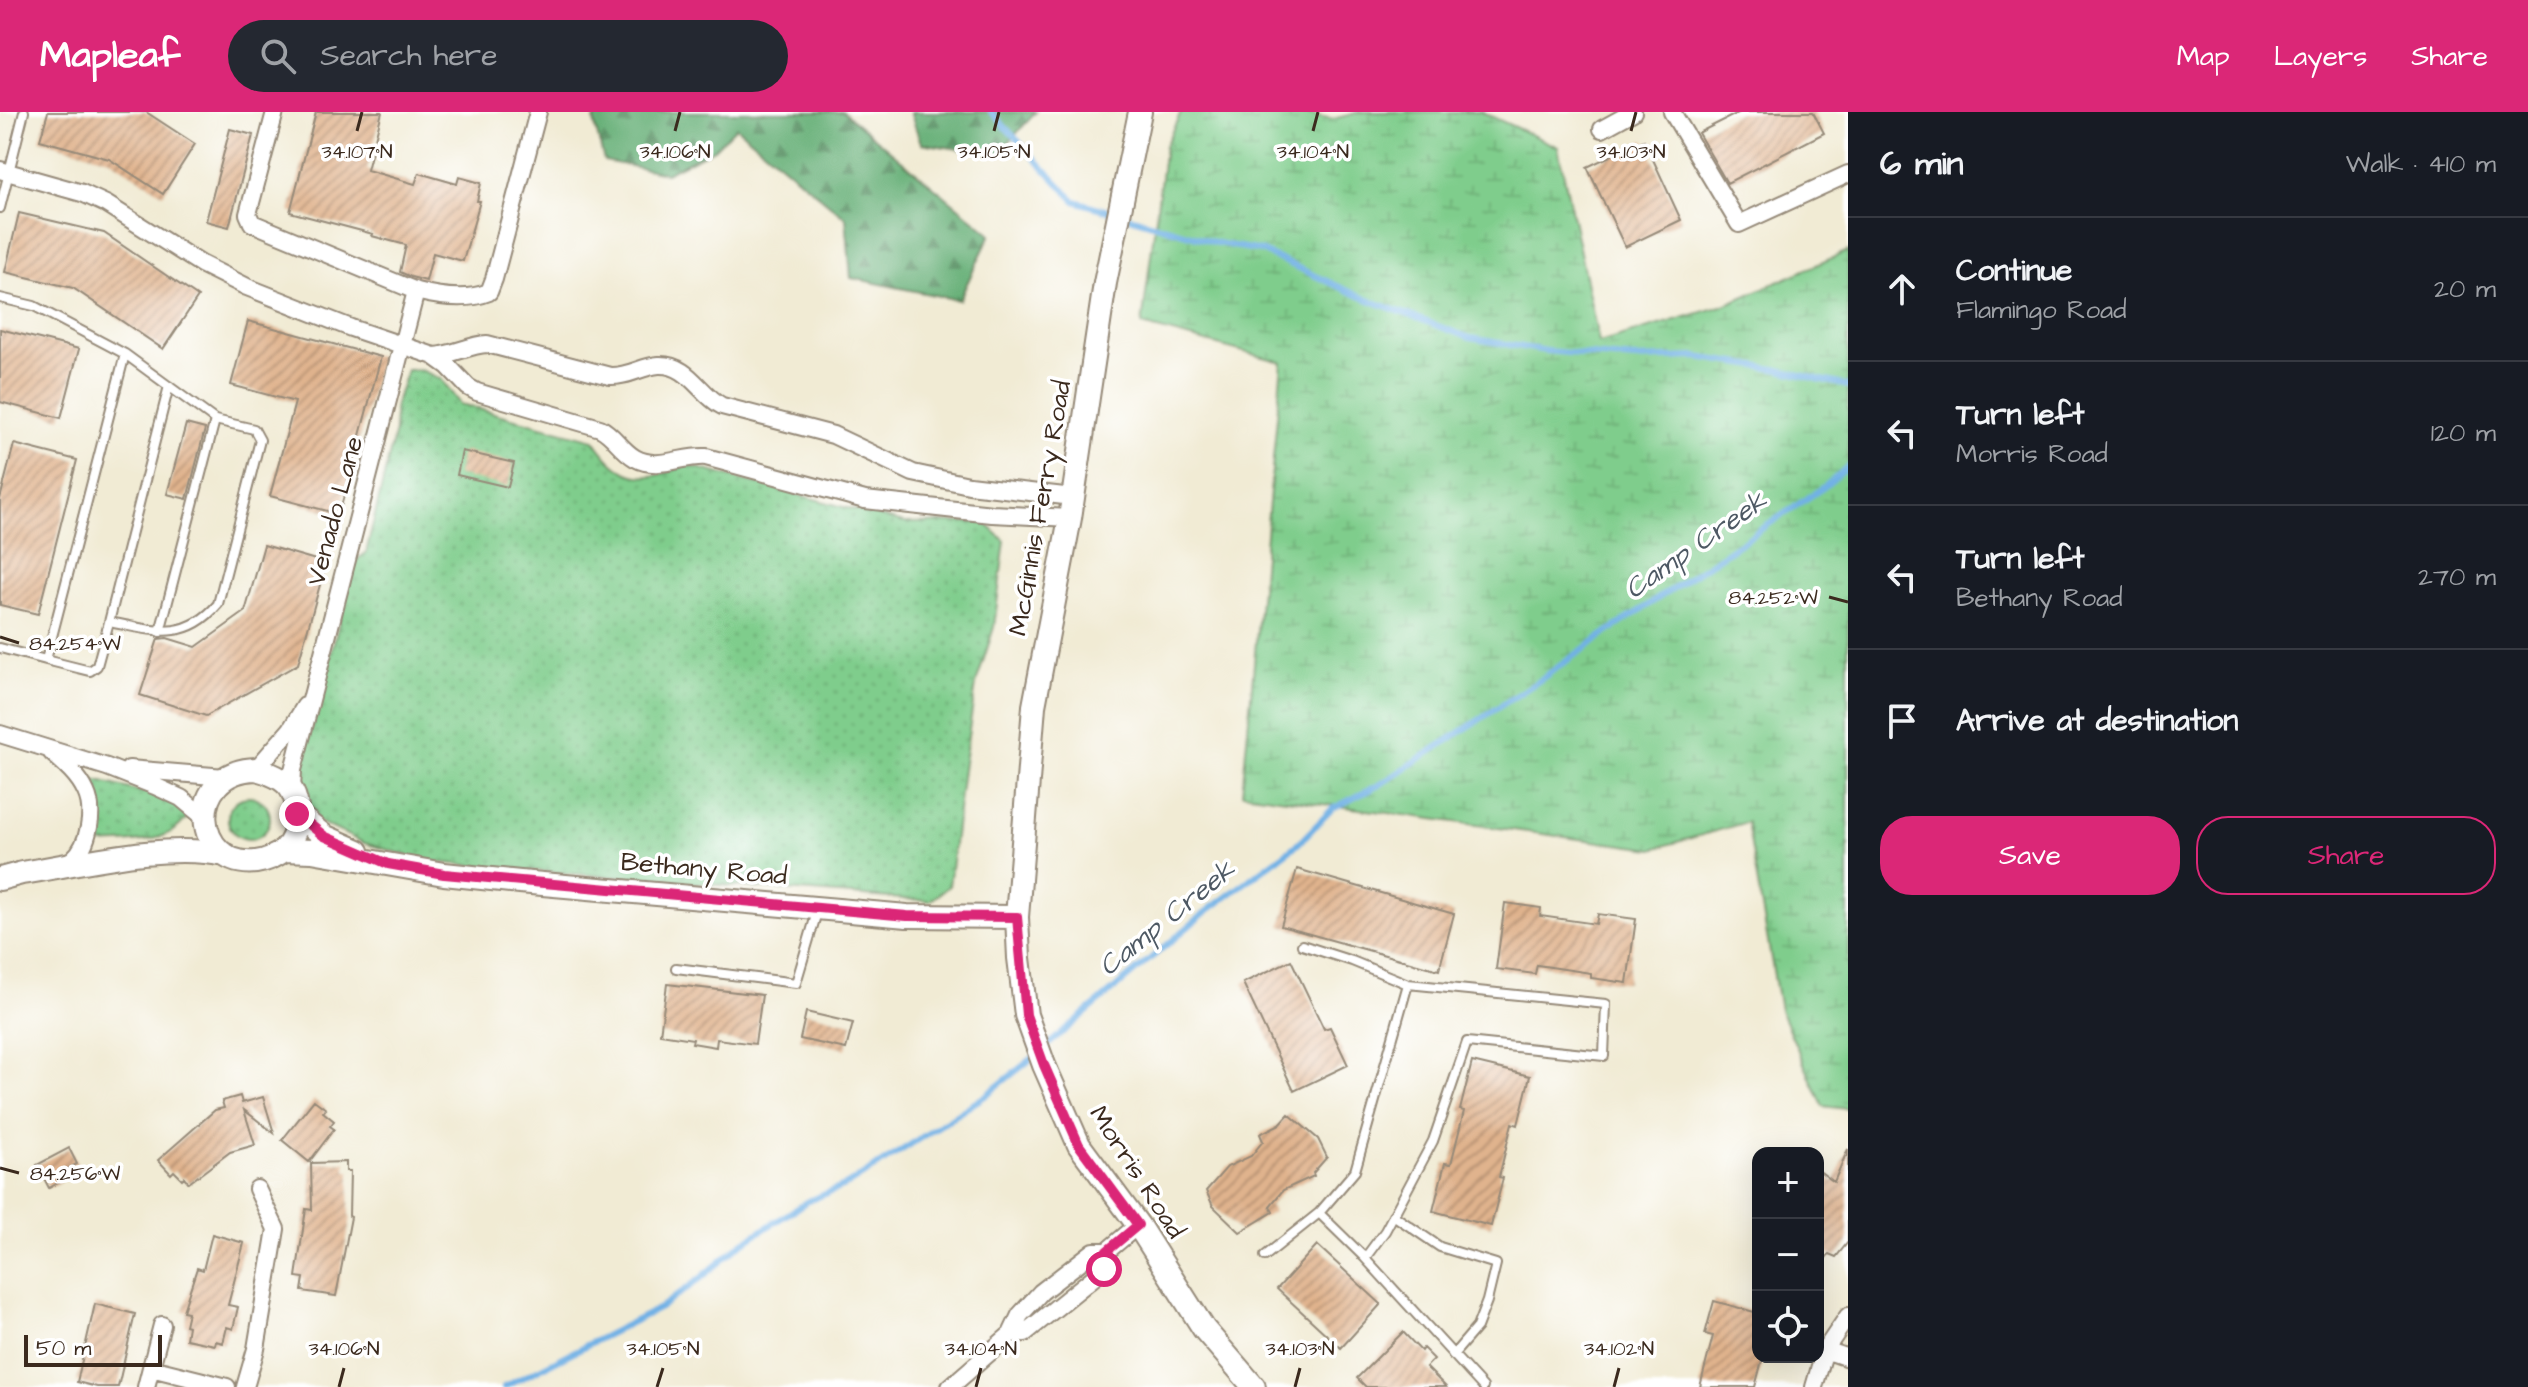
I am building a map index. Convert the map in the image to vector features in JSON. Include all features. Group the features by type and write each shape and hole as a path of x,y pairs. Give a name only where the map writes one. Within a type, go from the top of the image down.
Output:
{"street":[{"path":"275,112 248,214 252,223 416,291 435,296 479,297 489,292 538,112"},
{"name":"McGinnis Ferry Road","path":"1017,917 1034,706 1072,507 1105,283 1140,112"},
{"path":"1602,129 1633,112"},
{"path":"1672,112 1739,224 1848,174"},
{"path":"4,172 94,198 225,278 434,356 477,392 600,428 641,461 664,463 706,457 886,504 992,514 1072,507"},
{"name":"Venado Lane","path":"292,789 293,770 416,291"},
{"path":"434,356 487,344 618,377 653,366 670,366 682,370 707,397 722,406 833,435 913,473 1072,507"},
{"name":"Venado Lane","path":"256,769 291,729 314,687"},
{"path":"0,734 107,767 177,796 206,823 216,847 238,861 252,863 266,860 284,850 295,830 297,814 292,789 278,778 256,769 234,772 215,786 208,797 206,823 184,843 168,850"},
{"path":"48,749 85,788 90,813 82,846 73,859 55,868"},
{"path":"107,767 225,777"},
{"name":"Bethany Road","path":"297,814 324,836 388,864"},
{"path":"0,879 168,850 226,855"},
{"name":"Bethany Road","path":"284,850 312,851 520,882 907,916 1017,917"},
{"name":"Morris Road","path":"1017,917 1026,1015 1079,1145 1138,1225 1204,1329 1254,1387"},
{"path":"245,1387 256,1349 276,1229 257,1189"},
{"path":"950,1387 1011,1334 1020,1315 1041,1292 1094,1251 1107,1251 1138,1225"},
{"path":"1011,1334 1025,1333 1104,1269 1107,1251"},
{"path":"1060,1277 1073,1294"},
{"path":"1814,1387 1825,1350 1848,1316"},
{"path":"146,1387 162,1325"},
{"path":"1825,1350 1848,1358"},
{"path":"151,1368 227,1387"}],"lane":[{"path":"0,208 4,172 24,112"},
{"path":"1,298 34,306 125,354 215,420 254,429 260,440 218,604 207,617 178,632 160,632 109,622"},
{"path":"46,660 125,354"},
{"path":"0,648 90,671 97,666 169,386"},
{"path":"160,632 215,420"},
{"path":"676,968 796,983 819,907"},
{"path":"1302,945 1408,984 1606,1004 1604,1056 1467,1042 1433,1141 1393,1215 1365,1258"},
{"path":"1265,1256 1319,1213 1355,1171 1408,984"},
{"path":"1319,1213 1365,1258 1483,1387"},
{"path":"1393,1215 1440,1247 1496,1264 1477,1327 1453,1355"}],"green space":[{"path":"597,112 843,112 991,234 959,300 851,278 846,218 736,127 714,149 666,173 604,161 594,121"},
{"path":"910,112 1036,112 997,155 921,143"},
{"path":"1181,112 1298,112 1333,119 1360,112 1482,112 1558,147 1599,343 1722,306 1848,251 1848,1109 1823,1106 1780,1010 1747,822 1653,849 1242,793 1282,362 1142,325 1165,146"},
{"path":"407,370 421,370 441,379 460,404 594,440 614,464 634,475 658,475 687,465 904,523 984,522 1005,541 994,627 976,684 949,886 930,901 426,861 364,843 319,822 304,803 303,761 355,561 366,553 395,431 394,409"},
{"path":"94,780 177,804 186,819 177,828 156,838 96,844 102,810"},
{"path":"249,797 264,803 270,818 264,833 249,839 234,833 228,818 234,803"}],"building":[{"path":"48,112 146,112 195,144 163,194 109,159 40,140"},
{"path":"316,112 382,112 367,170 415,184 419,173 457,184 459,177 481,183 477,201 480,201 463,261 433,253 426,281 411,277 400,272 406,245 290,212"},
{"path":"1740,112 1813,112 1824,133 1727,183 1698,133"},
{"path":"230,129 253,135 229,227 206,221"},
{"path":"1644,140 1681,220 1625,247 1587,167"},
{"path":"19,213 104,233 198,297 163,349 73,288 5,272"},
{"path":"248,321 381,357 339,514 270,496 295,402 231,385"},
{"path":"0,329 79,349 61,418 0,402"},
{"path":"186,424 205,429 187,499 167,494"},
{"path":"14,444 77,460 38,614 0,605 0,499"},
{"path":"462,451 514,463 508,487 457,475"},
{"path":"264,545 326,563 298,664 206,716 140,695 158,639 167,638 196,647 245,612"},
{"path":"1297,869 1454,914 1439,970 1281,926"},
{"path":"1505,903 1541,908 1540,916 1596,924 1598,914 1636,919 1627,983 1591,978 1591,973 1537,965 1535,974 1496,969"},
{"path":"1291,960 1324,1029 1330,1027 1348,1065 1294,1091 1243,983"},
{"path":"667,984 762,995 755,1044 717,1039 716,1047 692,1043 693,1039 660,1034"},
{"path":"806,1012 853,1023 846,1049 800,1039"},
{"path":"1472,1062 1530,1076 1518,1125 1512,1123 1491,1226 1433,1211 1445,1163 1451,1164"},
{"path":"240,1096 242,1103 263,1097 274,1133 244,1110 255,1145 230,1152 189,1183 174,1171 171,1174 158,1160 215,1110 224,1108 222,1101"},
{"path":"314,1100 326,1109 323,1112 334,1121 330,1126 334,1129 309,1162 282,1140"},
{"path":"1289,1114 1318,1139 1327,1157 1313,1173 1314,1176 1283,1190 1270,1206 1273,1212 1240,1232 1213,1206 1206,1191 1227,1167 1251,1156 1263,1141 1260,1134 1280,1124"},
{"path":"69,1148 77,1164 59,1173 63,1180 49,1188 37,1165"},
{"path":"1848,1149 1848,1242 1836,1257 1829,1254 1824,1261 1824,1174 1834,1182"},
{"path":"346,1162 346,1171 350,1171 351,1217 336,1296 302,1291 304,1278 296,1277 306,1209 312,1210 311,1163"},
{"path":"212,1234 244,1243 228,1305 238,1307 233,1329 227,1327 223,1343 216,1341 215,1345 186,1339 188,1312 183,1311 197,1268 203,1270"},
{"path":"1317,1245 1381,1304 1341,1348 1277,1289"},
{"path":"1714,1301 1752,1311 1752,1363 1761,1363 1755,1387 1700,1387 1713,1336 1705,1334"},
{"path":"95,1304 135,1314 118,1387 97,1387 77,1382"},
{"path":"1403,1332 1421,1351 1423,1348 1434,1359 1426,1367 1446,1387 1366,1387 1357,1378"}],"waterway":[{"path":"991,112 1075,201 1217,243 1261,251 1366,299 1470,338 1546,351 1635,359 1697,357 1775,369 1848,386"},
{"name":"Camp Creek","path":"1043,1049 1207,911 1299,843 1332,809 1381,784 1537,682 1824,487 1848,467"},
{"name":"Camp Creek","path":"504,1387 660,1308 741,1244 808,1201 847,1185 902,1150 985,1096 1035,1056"}],"route":[{"path":"297,814 324,836 388,864 444,874 907,916 1017,917 1026,1015 1044,1065 1079,1145 1138,1225 1107,1251 1104,1269"}]}
